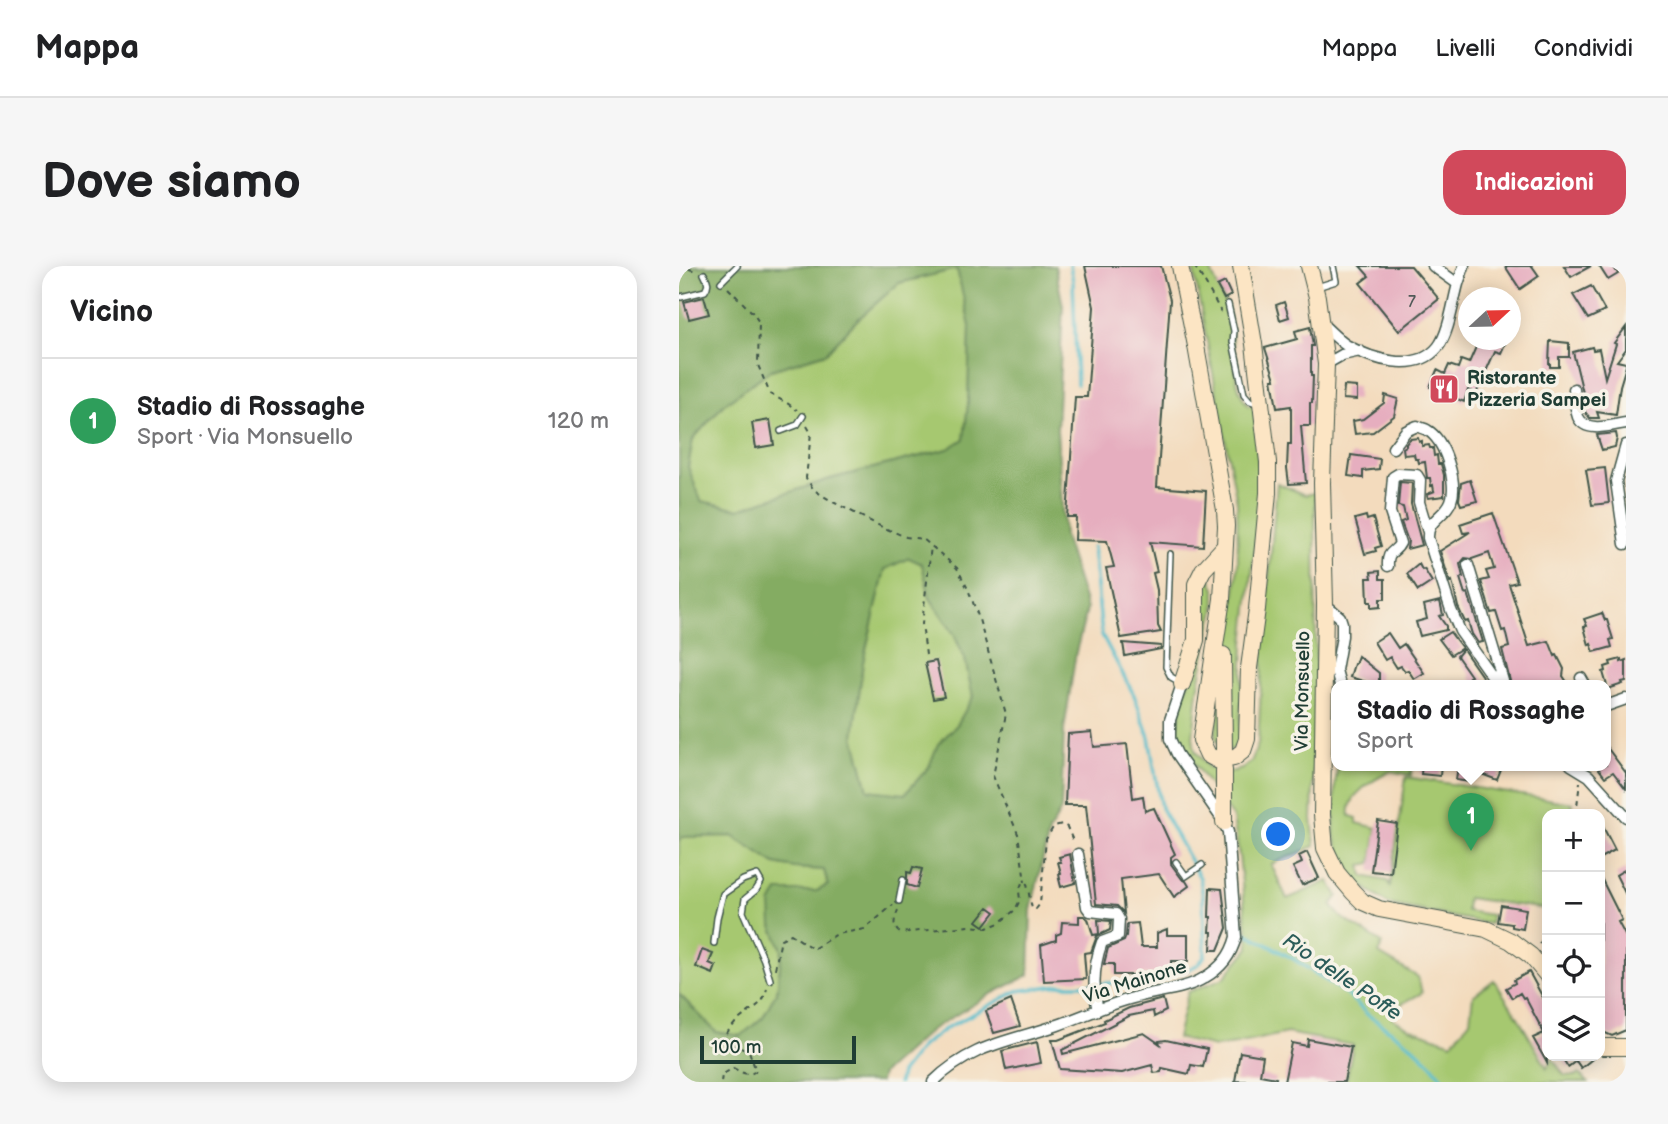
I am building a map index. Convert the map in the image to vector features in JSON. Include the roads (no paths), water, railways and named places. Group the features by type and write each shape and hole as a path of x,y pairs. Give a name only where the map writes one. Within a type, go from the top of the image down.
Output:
{"main road":[{"path":"1180,266 1225,510 1222,596 1224,751"},
{"path":"1222,596 1201,740 1208,755 1219,761 1234,758 1243,751 1247,739 1249,668 1268,493 1268,462 1262,405 1241,266"},
{"name":"Via Monsuello","path":"1309,266 1315,287 1326,364 1322,483 1325,604 1322,815 1325,848 1337,873 1363,902 1380,909 1486,929 1521,948 1542,969"},
{"path":"1182,684 1196,640 1195,589 1198,577 1225,546"},
{"path":"1203,570 1223,572"},
{"path":"1224,769 1224,822"},
{"path":"1605,1046 1626,1047"}],"street":[{"path":"1433,266 1458,284"},
{"path":"1321,323 1339,340 1360,352 1387,361 1408,362 1426,358 1438,347 1445,333 1464,266"},
{"path":"1326,364 1342,355 1360,352"},
{"path":"1574,389 1578,416 1582,423 1591,427 1626,423"},
{"path":"1393,449 1406,431 1417,426 1429,431 1448,460 1453,484 1452,499 1428,532"},
{"path":"1625,544 1616,481 1626,445"},
{"path":"1388,566 1389,552 1400,543 1390,512 1393,477 1398,474 1417,475 1420,480 1419,502 1428,538 1451,610 1460,631 1497,680"},
{"path":"1468,565 1503,680"},
{"path":"1325,604 1340,617 1342,623 1336,670 1339,680"},
{"name":"Via Mainone","path":"933,1082 966,1056 996,1043 1056,1026 1134,997 1201,980 1219,968 1228,956 1236,937 1230,841 1224,822 1177,754 1170,739 1170,720 1182,684"},
{"path":"1581,771 1589,776 1626,817"},
{"path":"1078,854 1087,907 1090,911 1116,914 1119,919 1118,936 1102,942 1098,953 1094,977 1094,997 1098,1010"}],"lane":[{"path":"721,282 737,266"},
{"path":"1315,287 1336,281 1333,266"},
{"path":"681,297 708,287 704,274"},
{"path":"1228,304 1244,394 1250,401 1262,405"},
{"path":"781,431 797,425 803,416"},
{"path":"1170,554 1166,667 1171,677 1182,684"},
{"path":"1176,862 1186,876 1202,865"},
{"path":"714,943 723,894 743,880 757,875 761,881 756,890 745,899 744,912 770,980"},
{"path":"899,901 902,880"}],"waterway":[{"path":"1070,266 1073,281 1077,384"},
{"path":"899,1082 901,1073 922,1046 948,1027 1017,991 1059,985 1126,982 1163,976 1185,971 1199,964 1205,955 1200,878 1161,808 1149,737 1134,695 1102,635 1093,547"},
{"name":"Rio delle Poffe","path":"1246,933 1292,958 1347,994 1368,1015 1412,1046 1445,1082"}],"place":[{"name":"Ristorante Pizzeria Sampei","path":"1444,389"},
{"name":"Stadio di Rossaghe","path":"1471,851"}]}
